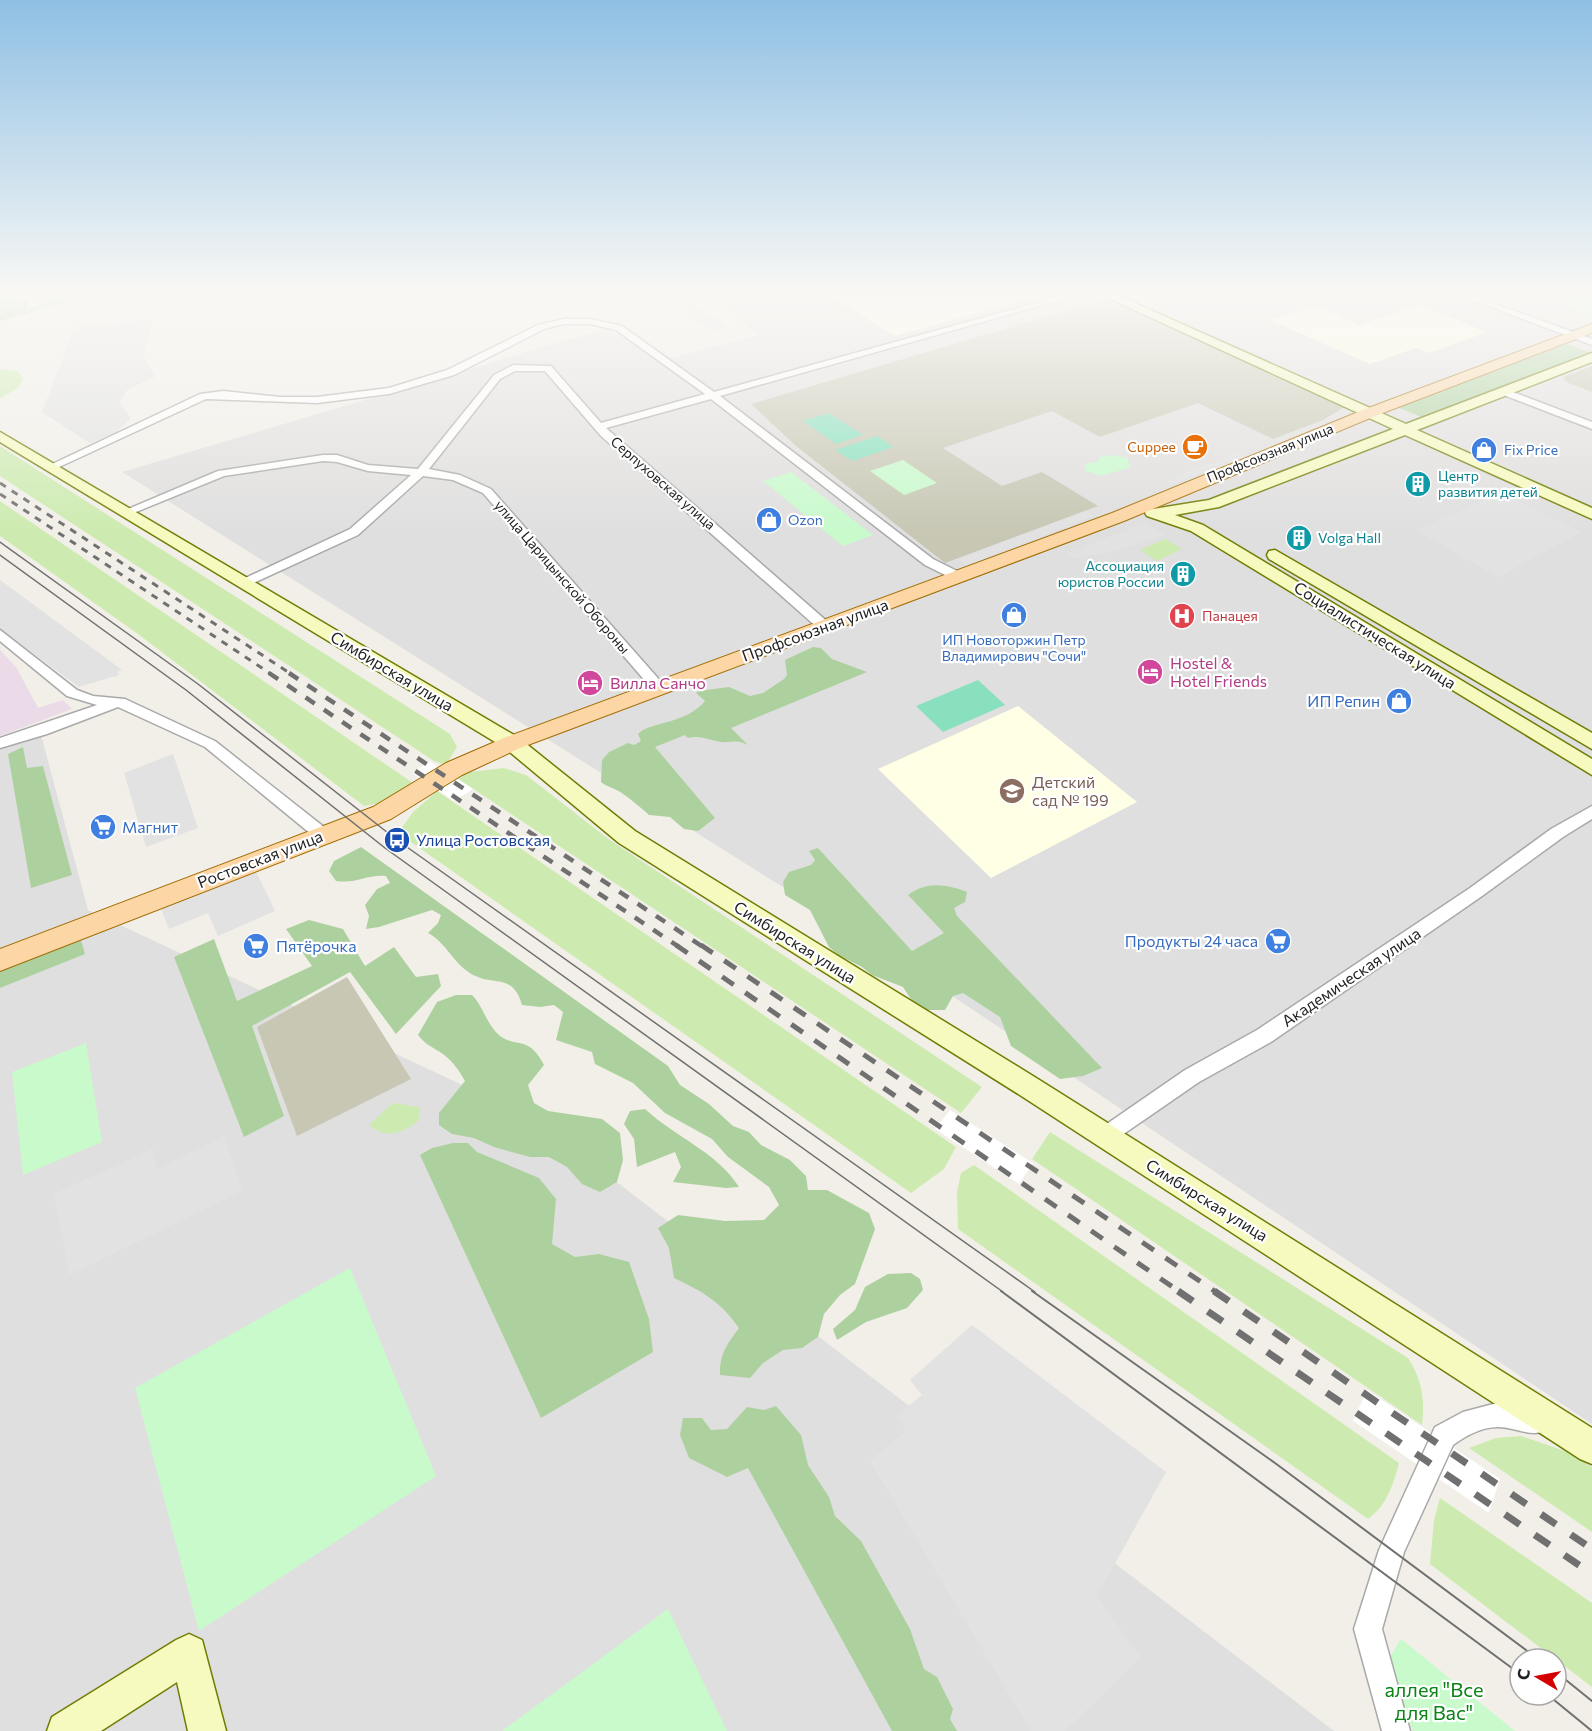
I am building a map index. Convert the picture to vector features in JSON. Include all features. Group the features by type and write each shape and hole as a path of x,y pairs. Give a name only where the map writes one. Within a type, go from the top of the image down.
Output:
{"main road":[{"path":"1278,372 1592,514"},
{"name":"Профсоюзная улица","path":"512,743 1118,517 1181,489 1476,372"},
{"name":"Профсоюзная улица","path":"1118,517 1193,509 1213,504 1555,372"},
{"name":"Симбирская улица","path":"0,436 512,743 627,837 1105,1136 1579,1439"},
{"name":"Социалистическая улица","path":"1193,509 1592,742"},
{"name":"Социалистическая улица","path":"1153,513 1197,528 1592,768"},
{"name":"Ростовская улица","path":"0,960 382,813 454,769 512,743"},
{"path":"66,1731 189,1653 207,1731"}],"street":[{"path":"53,466 204,396 219,393 282,400 314,400 378,394 453,372"},
{"name":"Серпуховская улица","path":"423,470 497,377 506,372"},
{"name":"Серпуховская улица","path":"551,372 599,427 825,627"},
{"path":"680,372 929,562 958,577"},
{"path":"599,427 796,372"},
{"path":"1505,392 1592,426"},
{"name":"улица Царицынской Обороны","path":"127,512 222,473 323,458 340,457 361,467 379,470 423,470 466,479 487,491 658,687"},
{"path":"245,583 306,557 354,532 423,470"},
{"path":"0,634 72,693 91,700 120,702 210,744 323,835"},
{"path":"0,743 42,731 120,702"},
{"name":"Академическая улица","path":"1105,1136 1192,1076 1264,1036 1476,892 1557,833 1592,812"},
{"path":"1396,1731 1368,1629 1388,1561 1444,1436 1463,1424 1497,1415 1522,1418 1579,1439"}],"shaded area":[{"path":"58,372 152,372 155,377 128,389 119,402 131,418 115,433 90,443 42,412"},
{"path":"460,372 1592,372 1592,1424 891,955 122,472"},
{"path":"860,372 1267,372 1345,407 1323,420 1273,439 1198,403 1100,437 1052,411 943,448 1002,486 1042,472 1098,506 945,563 796,446 751,404"},
{"path":"1577,372 1592,372 1592,392 1566,382 1563,377"},
{"path":"1239,452 1244,455 1172,484 1166,481"},
{"path":"1501,493 1582,532 1498,577 1416,530"},
{"path":"1086,511 1094,516 966,565 959,559"},
{"path":"1145,523 1165,535 1120,550 1076,559 1068,553"},
{"path":"0,580 122,670 117,672 119,675 79,687 0,629"},
{"path":"0,650 16,667 38,708 63,700 72,709 0,736"},
{"name":"Детский сад № 199","path":"1018,706 1137,802 991,878 878,769"},
{"path":"41,735 88,910 533,1118 1334,1731 0,1731 0,748"},
{"path":"173,754 198,828 146,847 124,773"},
{"path":"256,871 275,911 218,936 208,913 169,929 161,909"},
{"path":"347,977 411,1079 297,1136 257,1027"},
{"path":"224,1136 243,1191 69,1275 54,1194 152,1149 158,1168"},
{"path":"972,1325 1166,1472 1097,1596 1141,1658 1065,1731 1031,1731 870,1461 906,1431 896,1416 922,1395 910,1380"}],"green space":[{"path":"0,372 18,372 23,379 19,387 0,399"},
{"path":"1492,372 1543,372 1424,418 1397,407"},
{"path":"829,413 863,435 836,444 803,421"},
{"path":"877,436 894,447 852,461 835,450"},
{"path":"0,446 450,734 457,747 446,765 434,761 0,476"},
{"path":"1110,455 1127,458 1131,467 1101,476 1084,470 1086,464 1097,462 1100,457"},
{"path":"903,460 937,483 904,495 870,471"},
{"path":"791,472 873,535 843,546 763,481"},
{"path":"0,501 413,783 386,802 364,806 138,634 0,536"},
{"path":"1165,539 1182,549 1157,561 1140,550"},
{"path":"813,647 821,648 832,659 867,672 731,728 748,745 701,737 688,738 685,735 655,747 715,818 698,831 684,829 670,817 649,815 620,792 601,782 602,760 609,752 628,743 634,745 641,741 638,734 644,730 678,719 697,709 705,701 696,693 699,691 729,687 750,696 763,693 787,675 785,660"},
{"path":"978,680 1005,705 943,732 916,706"},
{"path":"23,747 27,768 43,766 72,875 31,888 8,754"},
{"path":"504,768 526,775 610,840 982,1087 961,1113 457,778 469,772"},
{"path":"437,791 956,1147 944,1169 911,1193 398,833 413,812"},
{"path":"361,847 668,1066 680,1085 709,1104 733,1126 749,1132 761,1145 790,1160 806,1176 808,1190 827,1190 869,1213 875,1229 855,1284 840,1295 824,1314 818,1337 802,1348 783,1350 763,1363 750,1378 720,1375 725,1350 739,1328 710,1298 674,1278 669,1248 658,1228 678,1215 725,1221 764,1220 779,1205 769,1187 728,1157 712,1139 665,1113 633,1083 595,1064 592,1052 556,1040 563,1012 554,1005 540,1007 522,1005 513,987 484,979 467,971 439,941 428,933 438,923 441,915 432,910 366,929 369,916 365,905 377,889 390,883 386,876 343,882 336,881 329,871 334,861"},
{"path":"818,848 912,951 944,933 908,895 922,888 937,885 967,892 965,902 954,908 957,916 1102,1068 1083,1076 1060,1079 1011,1046 1000,1017 963,993 953,996 945,1010 928,1010 914,1004 903,987 872,975 862,967 838,955 829,947 810,910 785,895 783,882 789,872 811,865 815,860 809,851"},
{"path":"309,920 343,929 365,966 394,947 416,977 438,974 441,986 396,1034 350,972 252,1026 284,1116 244,1137 174,957 214,939 237,1001 312,966 286,929"},
{"path":"80,937 85,954 0,988 0,969"},
{"path":"456,995 472,995 499,1035 533,1049 538,1055 544,1065 528,1085 534,1103 548,1111 602,1119 620,1133 623,1160 617,1182 600,1192 582,1184 567,1167 549,1157 530,1157 494,1147 474,1138 452,1134 439,1125 439,1113 465,1081 448,1058 425,1043 418,1035 437,1002"},
{"path":"86,1043 102,1142 23,1175 12,1072"},
{"path":"393,1103 420,1107 419,1120 394,1133 381,1132 369,1125"},
{"path":"645,1109 708,1154 739,1187 726,1188 673,1182 681,1167 675,1152 637,1167 634,1139 624,1124 630,1111"},
{"path":"1050,1132 1408,1358 1417,1374 1421,1390 1422,1425 1032,1159"},
{"path":"453,1143 468,1143 477,1152 539,1178 556,1199 552,1244 575,1257 599,1254 629,1262 649,1319 653,1352 541,1418 420,1155 432,1148"},
{"path":"974,1165 1399,1463 1392,1487 1385,1501 1375,1513 1368,1519 958,1229 957,1192 961,1173"},
{"path":"350,1268 436,1476 199,1631 135,1388"},
{"path":"911,1273 920,1279 923,1290 907,1308 866,1322 837,1340 833,1329 855,1310 865,1287 888,1274"},
{"path":"776,1406 801,1435 808,1465 829,1497 835,1516 861,1541 910,1629 924,1669 937,1677 953,1709 950,1719 957,1731 892,1731 748,1468 727,1477 689,1458 680,1435 683,1418 702,1418 711,1430 727,1429 747,1407 764,1410"},
{"path":"1521,1436 1568,1452 1592,1467 1592,1532 1469,1448 1496,1438"},
{"path":"1440,1498 1592,1603 1592,1687 1568,1669 1568,1647 1539,1647 1430,1564 1434,1520"},
{"path":"668,1609 727,1731 502,1731"},
{"name":"аллея \"Все для Вас\"","path":"1401,1639 1515,1731 1413,1731 1386,1663"}],"pier":[{"path":"430,761 473,789 454,801 412,773"},
{"path":"950,1110 1033,1163 1019,1184 935,1129"},
{"path":"1367,1390 1500,1479 1489,1513 1353,1421"}],"tram line":[{"path":"0,542 198,684 397,840 1035,1292"},
{"path":"0,555 186,690 385,848 1003,1292"},
{"path":"1001,1291 1508,1665"},
{"path":"1032,1291 1275,1463 1522,1647"},
{"path":"1568,1682 1592,1701"},
{"path":"1563,1707 1592,1731"}],"railway":[{"path":"0,483 291,674"},
{"path":"0,494 271,674"},
{"path":"269,673 679,947"},
{"path":"289,673 703,947"},
{"path":"676,945 1180,1292"},
{"path":"701,945 1216,1292"},
{"path":"1178,1291 1592,1574"},
{"path":"1214,1291 1592,1549"}],"place":[{"name":"Cuppee","path":"1195,447"},
{"name":"Fix Price","path":"1484,450"},
{"name":"Центр развития детей","path":"1418,484"},
{"name":"Ozon","path":"769,520"},
{"name":"Volga Hall","path":"1299,538"},
{"name":"Ассоциация юристов России","path":"1183,574"},
{"name":"ИП Новоторжин Петр Владимирович \"Сочи\"","path":"1014,615"},
{"name":"Панацея","path":"1182,616"},
{"name":"Hostel & Hotel Friends","path":"1150,672"},
{"name":"Вилла Санчо","path":"590,683"},
{"name":"ИП Репин","path":"1399,701"},
{"name":"Детский сад № 199","path":"1012,791"},
{"name":"Магнит","path":"103,827"},
{"name":"Улица Ростовская","path":"397,840"},
{"name":"Продукты 24 часа","path":"1278,941"},
{"name":"Пятёрочка","path":"256,946"}]}
